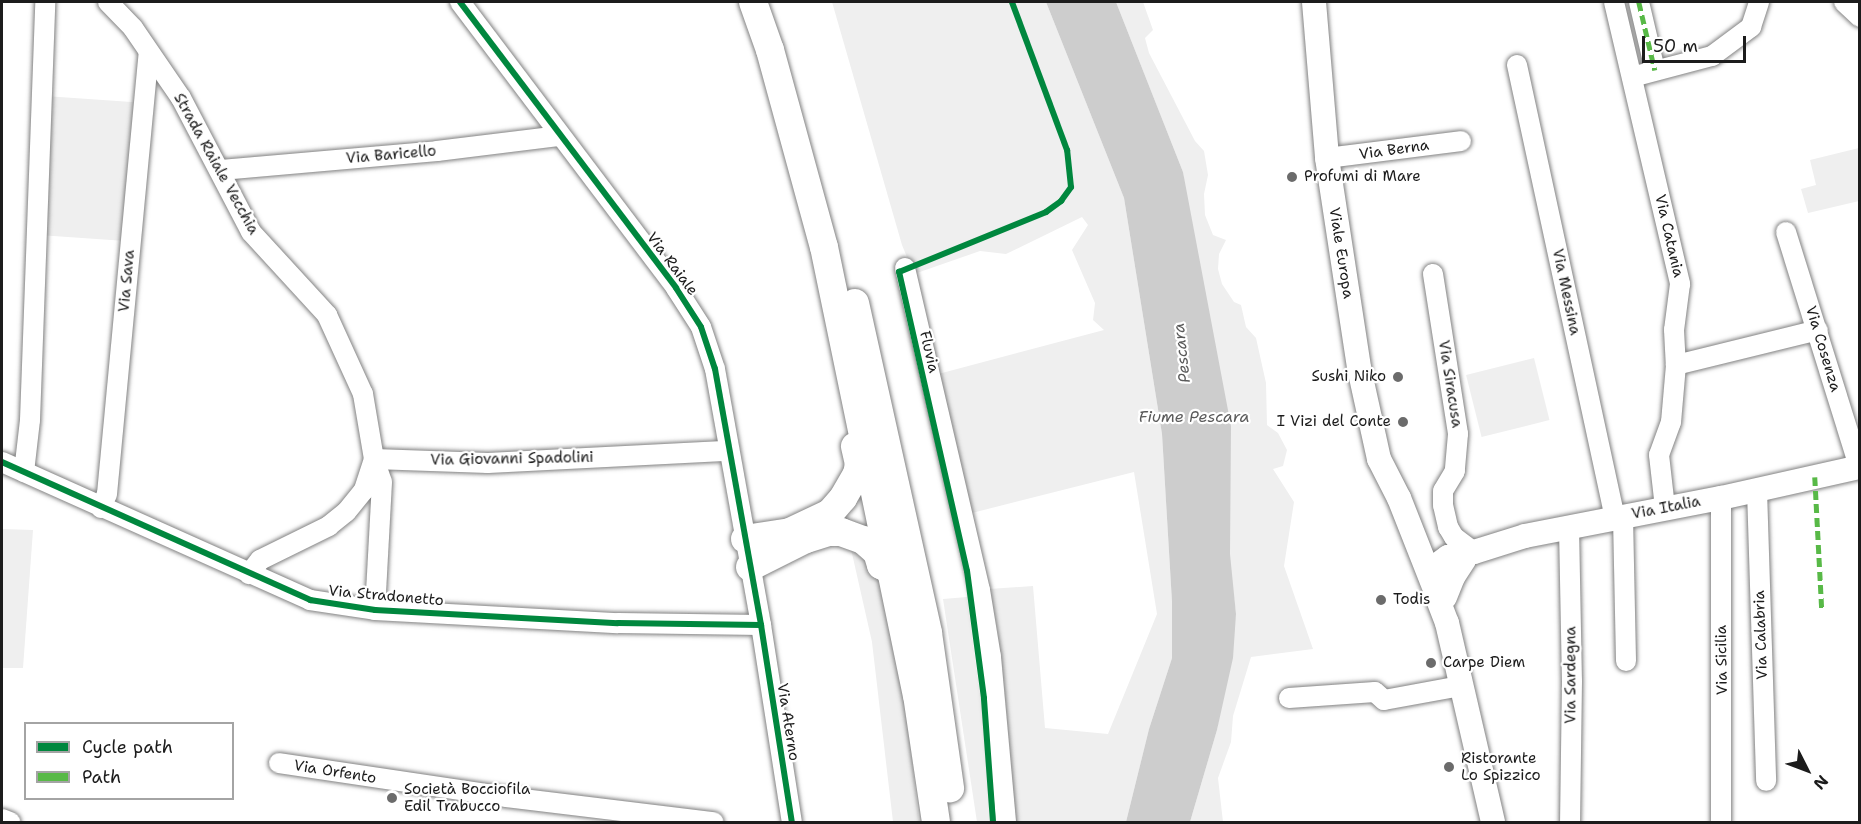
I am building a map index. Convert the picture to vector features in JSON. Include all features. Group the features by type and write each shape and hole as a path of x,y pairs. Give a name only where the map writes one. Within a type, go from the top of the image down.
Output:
{"highway":[{"path":"753,2 770,50 824,247 916,695 936,822"},
{"path":"772,2 843,250 901,505 937,688 953,822"},
{"path":"745,539 790,532 830,513 843,498 857,474 859,464 854,444 861,431"},
{"path":"750,567 806,539 829,532 841,532 863,540 877,552 881,565 892,572"}],"main road":[{"name":"Viale Europa","path":"1314,2 1327,158 1337,235 1366,400 1379,459 1428,553 1442,603"},
{"name":"Via Italia","path":"1467,555 1525,536 1721,498 1859,467"},
{"path":"1428,553 1467,555 1453,577 1442,603 1493,822"}],"street":[{"path":"24,472 30,420 45,2"},
{"name":"Strada Raiale Vecchia","path":"108,2 133,28 181,98 221,170 251,232 327,315 363,394 374,459 364,490 346,512 329,526 260,560 249,574"},
{"name":"Via Raiale","path":"460,2 676,288 701,327 715,369 761,625"},
{"name":"Via Catania","path":"1614,2 1680,284 1674,330 1676,365 1671,422 1659,455 1665,508"},
{"path":"1639,2 1655,70"},
{"path":"1632,77 1712,56 1751,27 1759,2"},
{"path":"1844,2 1860,17"},
{"name":"Via Sava","path":"101,508 107,494 149,53"},
{"name":"Via Messina","path":"1517,65 1619,517 1626,661"},
{"name":"Via Baricello","path":"221,170 437,151 560,136"},
{"name":"Via Berna","path":"1327,158 1461,141"},
{"name":"Via Cosenza","path":"1786,232 1859,467"},
{"path":"905,268 980,590 991,657 1006,822"},
{"name":"Via Siracusa","path":"1433,274 1458,434 1455,471 1443,491 1443,505 1449,527 1467,555"},
{"path":"1676,365 1818,330"},
{"name":"Via Giovanni Spadolini","path":"374,459 488,463 729,451"},
{"path":"374,459 382,482 375,610"},
{"name":"Via Stradonetto","path":"2,462 310,600 375,610 618,623 761,625"},
{"name":"Via Calabria","path":"1757,490 1766,781"},
{"path":"358,498 381,506"},
{"name":"Via Sicilia","path":"1721,498 1721,822"},
{"name":"Via Sardegna","path":"1569,527 1572,671 1570,822"},
{"name":"Via Aterno","path":"761,625 792,822"},
{"path":"1289,698 1375,692 1384,700 1460,686"},
{"name":"Via Orfento","path":"279,763 506,797 713,822"},
{"path":"2,819 10,822"}],"shaded area":[{"path":"832,2 1046,2 1124,198 1162,434 1172,602 1172,658 1149,729 1126,822 1010,822 998,632 989,589 1033,586 1045,728 1108,734 1157,614 1134,472 960,516 927,377 1104,330 1093,320 1095,303 1072,250 1088,225 1082,217 1006,254 980,251 914,274 902,245"},
{"path":"1116,2 1143,2 1153,30 1145,38 1149,53 1195,141 1204,151 1208,175 1204,194 1205,215 1213,235 1226,240 1219,254 1218,269 1222,284 1234,302 1241,305 1246,327 1256,338 1266,383 1267,425 1278,433 1287,450 1283,466 1273,469 1294,502 1284,566 1313,649 1251,657 1233,716 1231,742 1218,778 1223,822 1190,822 1217,730 1236,614 1183,172"},
{"path":"45,96 139,103 129,241 35,235"},
{"path":"1859,148 1859,201 1808,213 1801,189 1816,185 1810,160"},
{"path":"1534,358 1549,420 1482,437 1466,375"},
{"path":"2,529 33,530 23,668 2,668"},
{"path":"851,549 880,574 904,691 919,822 893,822 872,642"},
{"path":"967,597 982,709 991,822 977,822 943,599"}],"water":[{"name":"Fiume Pescara","path":"1046,2 1116,2 1183,172 1231,426 1230,554 1236,614 1233,658 1217,730 1190,822 1126,822 1149,729 1172,658 1172,602 1162,434 1124,198"}],"marked path":[{"path":"1639,2 1655,70"},
{"path":"1815,477 1822,609"}],"cycle path":[{"path":"460,2 676,288 701,327 715,369 761,625 792,822"},
{"name":"Fluvia","path":"993,822 984,698 967,571 899,272 1046,212 1061,201 1071,187 1067,150 1012,2"},
{"path":"2,462 310,600 375,610 618,623 761,625"}],"place":[{"name":"Profumi di Mare","path":"1292,177"},
{"name":"Sushi Niko","path":"1398,377"},
{"name":"I Vizi del Conte","path":"1403,422"},
{"name":"Todis","path":"1381,600"},
{"name":"Carpe Diem","path":"1431,663"},
{"name":"Ristorante Lo Spizzico","path":"1449,767"},
{"name":"Società Bocciofila Edil Trabucco","path":"392,798"}],"water label":[{"name":"Pescara","path":"1182,353"}]}
